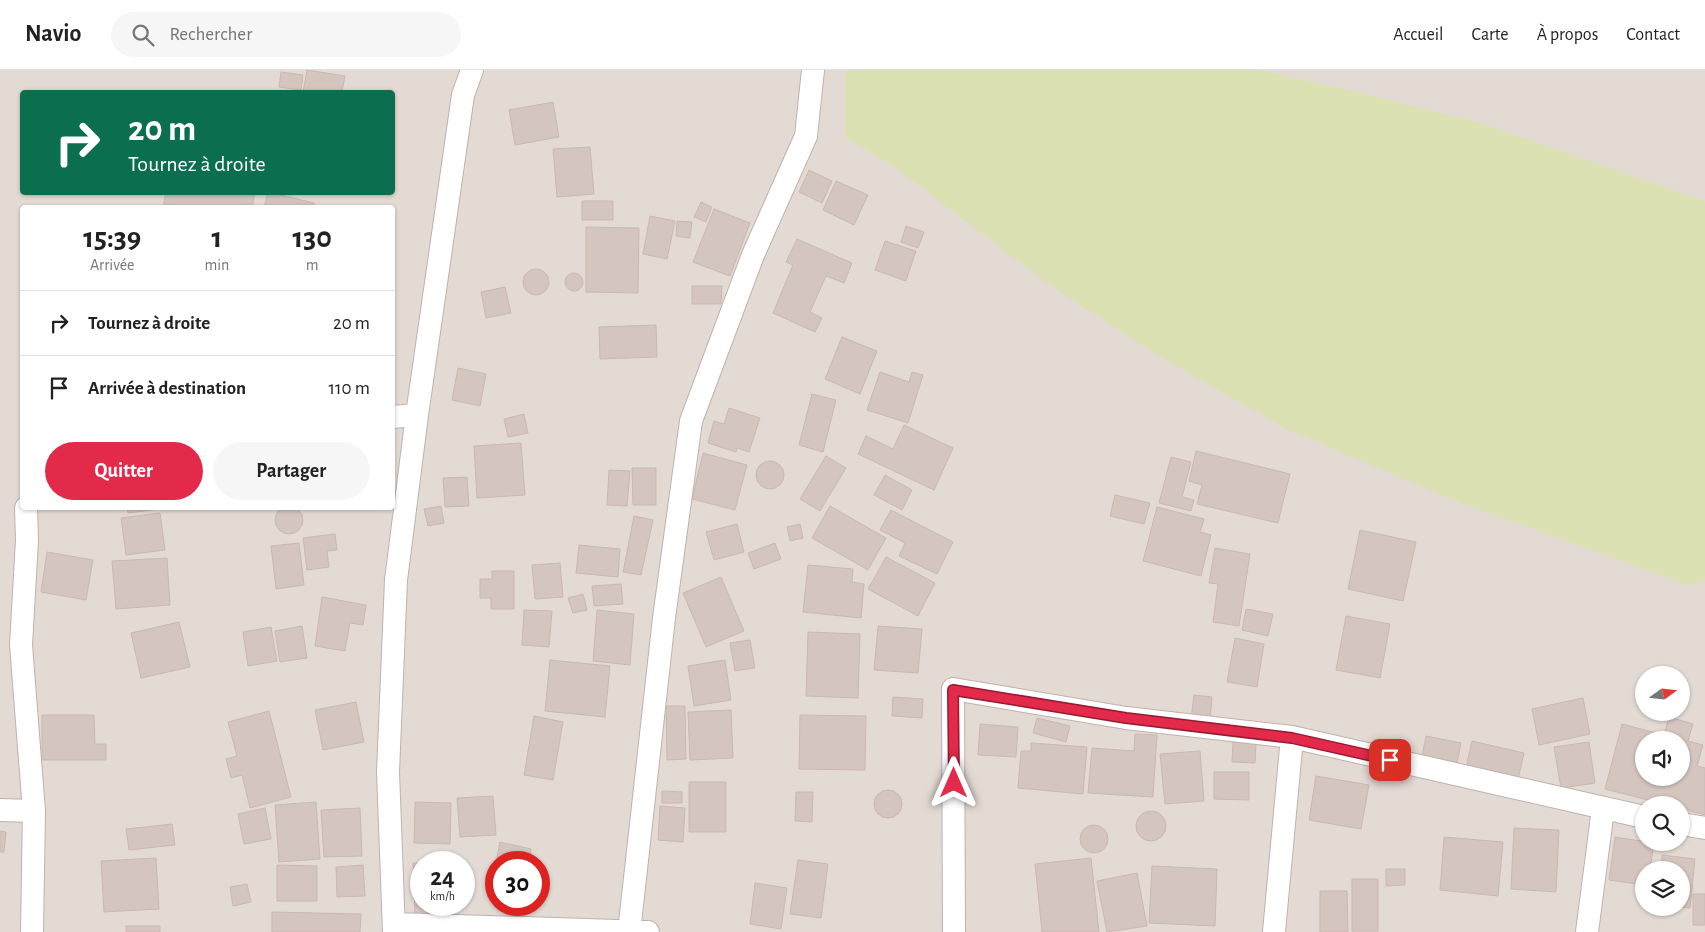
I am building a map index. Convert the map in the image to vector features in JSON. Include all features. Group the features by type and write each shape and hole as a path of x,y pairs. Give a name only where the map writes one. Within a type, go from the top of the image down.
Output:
{"street":[{"path":"472,70 463,94 417,415 396,599 388,772 394,928 635,932 664,618 691,421 753,255 806,136 813,70"},
{"path":"395,417 417,415"},
{"path":"26,510 27,540 21,645 34,811 32,932"},
{"path":"954,932 953,690 1126,718 1292,738 1635,815"},
{"path":"1274,932 1292,738"},
{"path":"1587,932 1603,809"},
{"path":"0,810 34,811"},
{"path":"1690,826 1705,828"}],"shaded area":[{"path":"0,70 1705,70 1705,932 0,932"}],"green space":[{"path":"845,70 1259,70 1362,93 1484,124 1705,201 1705,580 1689,585 1463,504 1288,430 1154,353 1048,284 895,167 845,137"}],"building":[{"path":"307,70 345,76 342,90 303,90"},
{"path":"281,72 303,75 301,90 279,87"},
{"path":"553,102 559,137 515,145 509,110"},
{"path":"590,147 594,194 557,197 553,149"},
{"path":"809,170 832,181 822,203 799,192"},
{"path":"836,181 868,195 854,225 823,210"},
{"path":"165,195 254,195 253,205 164,205"},
{"path":"267,195 281,195 314,203 314,205 265,205"},
{"path":"582,201 613,201 613,220 582,220"},
{"path":"701,202 712,207 706,222 694,217"},
{"path":"714,209 750,223 730,276 693,262"},
{"path":"650,216 675,221 667,259 643,254"},
{"path":"677,221 692,222 690,238 676,236"},
{"path":"906,226 924,232 918,248 901,242"},
{"path":"586,227 639,228 638,293 586,292"},
{"path":"797,239 852,263 844,283 826,276 810,312 822,318 815,332 773,313 793,265 786,262"},
{"path":"885,241 916,251 906,281 875,270"},
{"path":"536,269 545,273 549,282 545,291 536,295 527,291 523,282 527,273"},
{"path":"574,273 580,276 583,282 580,288 574,291 568,288 565,282 568,276"},
{"path":"692,286 722,286 721,304 692,304"},
{"path":"505,287 511,313 486,318 481,292"},
{"path":"656,325 657,357 600,359 599,327"},
{"path":"842,337 877,351 860,394 825,379"},
{"path":"458,368 486,374 480,406 452,400"},
{"path":"880,372 909,382 912,372 923,375 908,423 867,410"},
{"path":"812,394 836,400 823,452 799,445"},
{"path":"729,408 760,418 749,452 737,448 736,452 708,443 714,421 724,424"},
{"path":"524,414 528,433 508,437 504,419"},
{"path":"904,425 953,448 934,490 858,454 866,436 893,449"},
{"path":"521,443 525,495 477,498 474,446"},
{"path":"1196,451 1290,474 1278,523 1197,504 1202,485 1189,481"},
{"path":"703,453 747,465 735,510 692,499"},
{"path":"826,456 846,468 820,511 800,499"},
{"path":"1171,457 1191,462 1182,497 1194,500 1191,511 1159,503"},
{"path":"770,461 780,465 784,475 780,485 770,489 760,485 756,475 760,465"},
{"path":"632,468 656,468 656,505 633,505"},
{"path":"609,470 630,471 627,506 607,505"},
{"path":"885,475 912,490 902,510 874,495"},
{"path":"467,477 469,506 445,507 443,478"},
{"path":"1115,495 1150,503 1144,524 1110,516"},
{"path":"441,506 444,523 428,526 424,509"},
{"path":"830,506 886,538 868,570 812,538"},
{"path":"1157,507 1204,519 1200,532 1211,535 1201,576 1143,561"},
{"path":"127,510 151,510 128,513"},
{"path":"279,510 299,510 302,515 302,525 294,533 284,533 276,525 276,515"},
{"path":"891,510 953,542 937,574 899,556 905,543 880,530"},
{"path":"160,513 165,550 126,555 121,518"},
{"path":"634,516 653,520 641,575 623,572"},
{"path":"737,524 744,552 714,560 706,532"},
{"path":"800,524 803,538 790,541 787,527"},
{"path":"1360,530 1416,542 1403,601 1348,589"},
{"path":"335,534 337,550 327,551 329,567 307,570 303,538"},
{"path":"299,543 304,585 276,589 271,546"},
{"path":"775,543 781,559 754,569 748,553"},
{"path":"579,545 620,549 618,577 576,573"},
{"path":"1215,548 1250,554 1239,626 1213,622 1218,584 1209,583"},
{"path":"47,552 93,560 86,600 41,592"},
{"path":"886,557 935,583 918,616 868,589"},
{"path":"167,558 170,605 116,609 112,561"},
{"path":"560,563 563,597 535,599 532,565"},
{"path":"808,565 853,569 852,582 864,584 861,618 803,612"},
{"path":"492,571 514,571 514,609 491,609 491,598 480,598 480,579 492,579"},
{"path":"721,577 744,631 706,647 683,593"},
{"path":"621,584 623,604 594,606 592,586"},
{"path":"583,594 587,610 573,613 568,598"},
{"path":"322,597 366,605 363,625 350,623 345,651 315,646"},
{"path":"1246,609 1273,614 1268,636 1242,630"},
{"path":"524,610 552,611 549,647 522,645"},
{"path":"597,610 634,614 630,665 593,661"},
{"path":"1346,616 1390,624 1380,678 1336,670"},
{"path":"179,622 190,667 141,678 131,633"},
{"path":"302,626 307,658 280,662 275,631"},
{"path":"878,626 922,629 918,673 874,670"},
{"path":"271,627 277,661 248,666 243,632"},
{"path":"808,632 860,634 858,698 806,696"},
{"path":"1235,638 1264,644 1257,687 1227,682"},
{"path":"750,640 755,668 735,671 730,643"},
{"path":"550,660 610,666 605,717 545,711"},
{"path":"725,660 731,700 694,706 688,666"},
{"path":"1194,695 1212,697 1210,721 1191,719"},
{"path":"893,697 923,699 922,718 892,716"},
{"path":"1583,698 1590,734 1539,745 1532,709"},
{"path":"356,702 364,742 323,750 315,710"},
{"path":"666,706 685,706 686,759 667,760"},
{"path":"731,710 733,758 690,760 688,712"},
{"path":"269,711 291,797 250,808 242,775 231,778 226,759 237,756 228,722"},
{"path":"42,715 94,715 95,744 106,744 106,760 42,760"},
{"path":"800,715 866,716 865,770 799,769"},
{"path":"534,716 563,722 553,780 524,775"},
{"path":"1037,718 1070,726 1066,742 1033,733"},
{"path":"1668,721 1683,721 1693,724 1690,734 1690,731 1665,731"},
{"path":"980,724 1018,727 1016,757 978,755"},
{"path":"1622,724 1649,731 1635,731 1635,786 1690,786 1690,742 1703,745 1697,766 1705,768 1705,815 1690,811 1690,796 1635,797 1605,789"},
{"path":"1135,734 1157,735 1153,797 1088,793 1092,748 1134,751"},
{"path":"1426,736 1461,743 1455,773 1420,766"},
{"path":"1472,741 1524,753 1517,784 1465,772"},
{"path":"1233,742 1256,743 1255,763 1232,762"},
{"path":"1589,742 1595,783 1561,788 1554,747"},
{"path":"1031,743 1087,747 1083,794 1018,788 1021,751 1031,751"},
{"path":"1200,751 1204,801 1165,804 1160,754"},
{"path":"1214,772 1249,772 1249,800 1214,799"},
{"path":"1316,776 1369,785 1361,829 1309,820"},
{"path":"689,782 726,782 726,832 689,832"},
{"path":"888,790 898,794 902,804 898,814 888,818 878,814 874,804 878,794"},
{"path":"662,791 682,792 682,803 662,803"},
{"path":"796,792 813,792 812,822 795,821"},
{"path":"493,796 496,835 460,837 457,798"},
{"path":"316,802 320,859 279,862 275,805"},
{"path":"415,802 451,803 450,844 414,843"},
{"path":"660,806 685,808 683,842 658,840"},
{"path":"265,808 271,839 244,844 238,814"},
{"path":"360,808 362,856 324,857 321,810"},
{"path":"1151,811 1161,816 1166,826 1161,836 1151,841 1141,836 1136,826 1141,816"},
{"path":"172,824 175,845 129,850 126,829"},
{"path":"1094,825 1104,829 1108,839 1104,849 1094,853 1084,849 1080,839 1084,829"},
{"path":"1514,828 1559,830 1556,892 1511,889"},
{"path":"0,831 6,832 4,852 0,852"},
{"path":"1444,837 1503,842 1498,896 1440,890"},
{"path":"1615,837 1635,840 1635,851 1653,851 1651,861 1635,861 1635,884 1609,880"},
{"path":"500,842 531,849 531,851 498,851"},
{"path":"1662,855 1695,859 1690,908 1690,861 1662,861"},
{"path":"156,858 159,909 104,912 101,861"},
{"path":"1091,858 1099,932 1042,932 1035,864"},
{"path":"798,860 828,864 821,918 790,914"},
{"path":"277,865 317,866 317,901 277,901"},
{"path":"363,865 365,896 337,897 336,867"},
{"path":"1152,866 1217,869 1215,926 1149,923"},
{"path":"1386,869 1405,869 1405,885 1386,886"},
{"path":"1137,873 1147,926 1107,932 1097,881"},
{"path":"1352,879 1378,879 1378,931 1352,931"},
{"path":"755,883 787,888 781,929 750,924"},
{"path":"247,884 251,902 233,906 230,887"},
{"path":"1320,891 1347,891 1348,932 1320,932"},
{"path":"1693,894 1705,894 1705,925 1693,925"},
{"path":"272,912 361,914 360,932 272,932"},
{"path":"126,926 160,926 160,932 126,932"}],"route":[{"path":"954,783 953,690 1126,718 1292,738 1390,760"}]}
